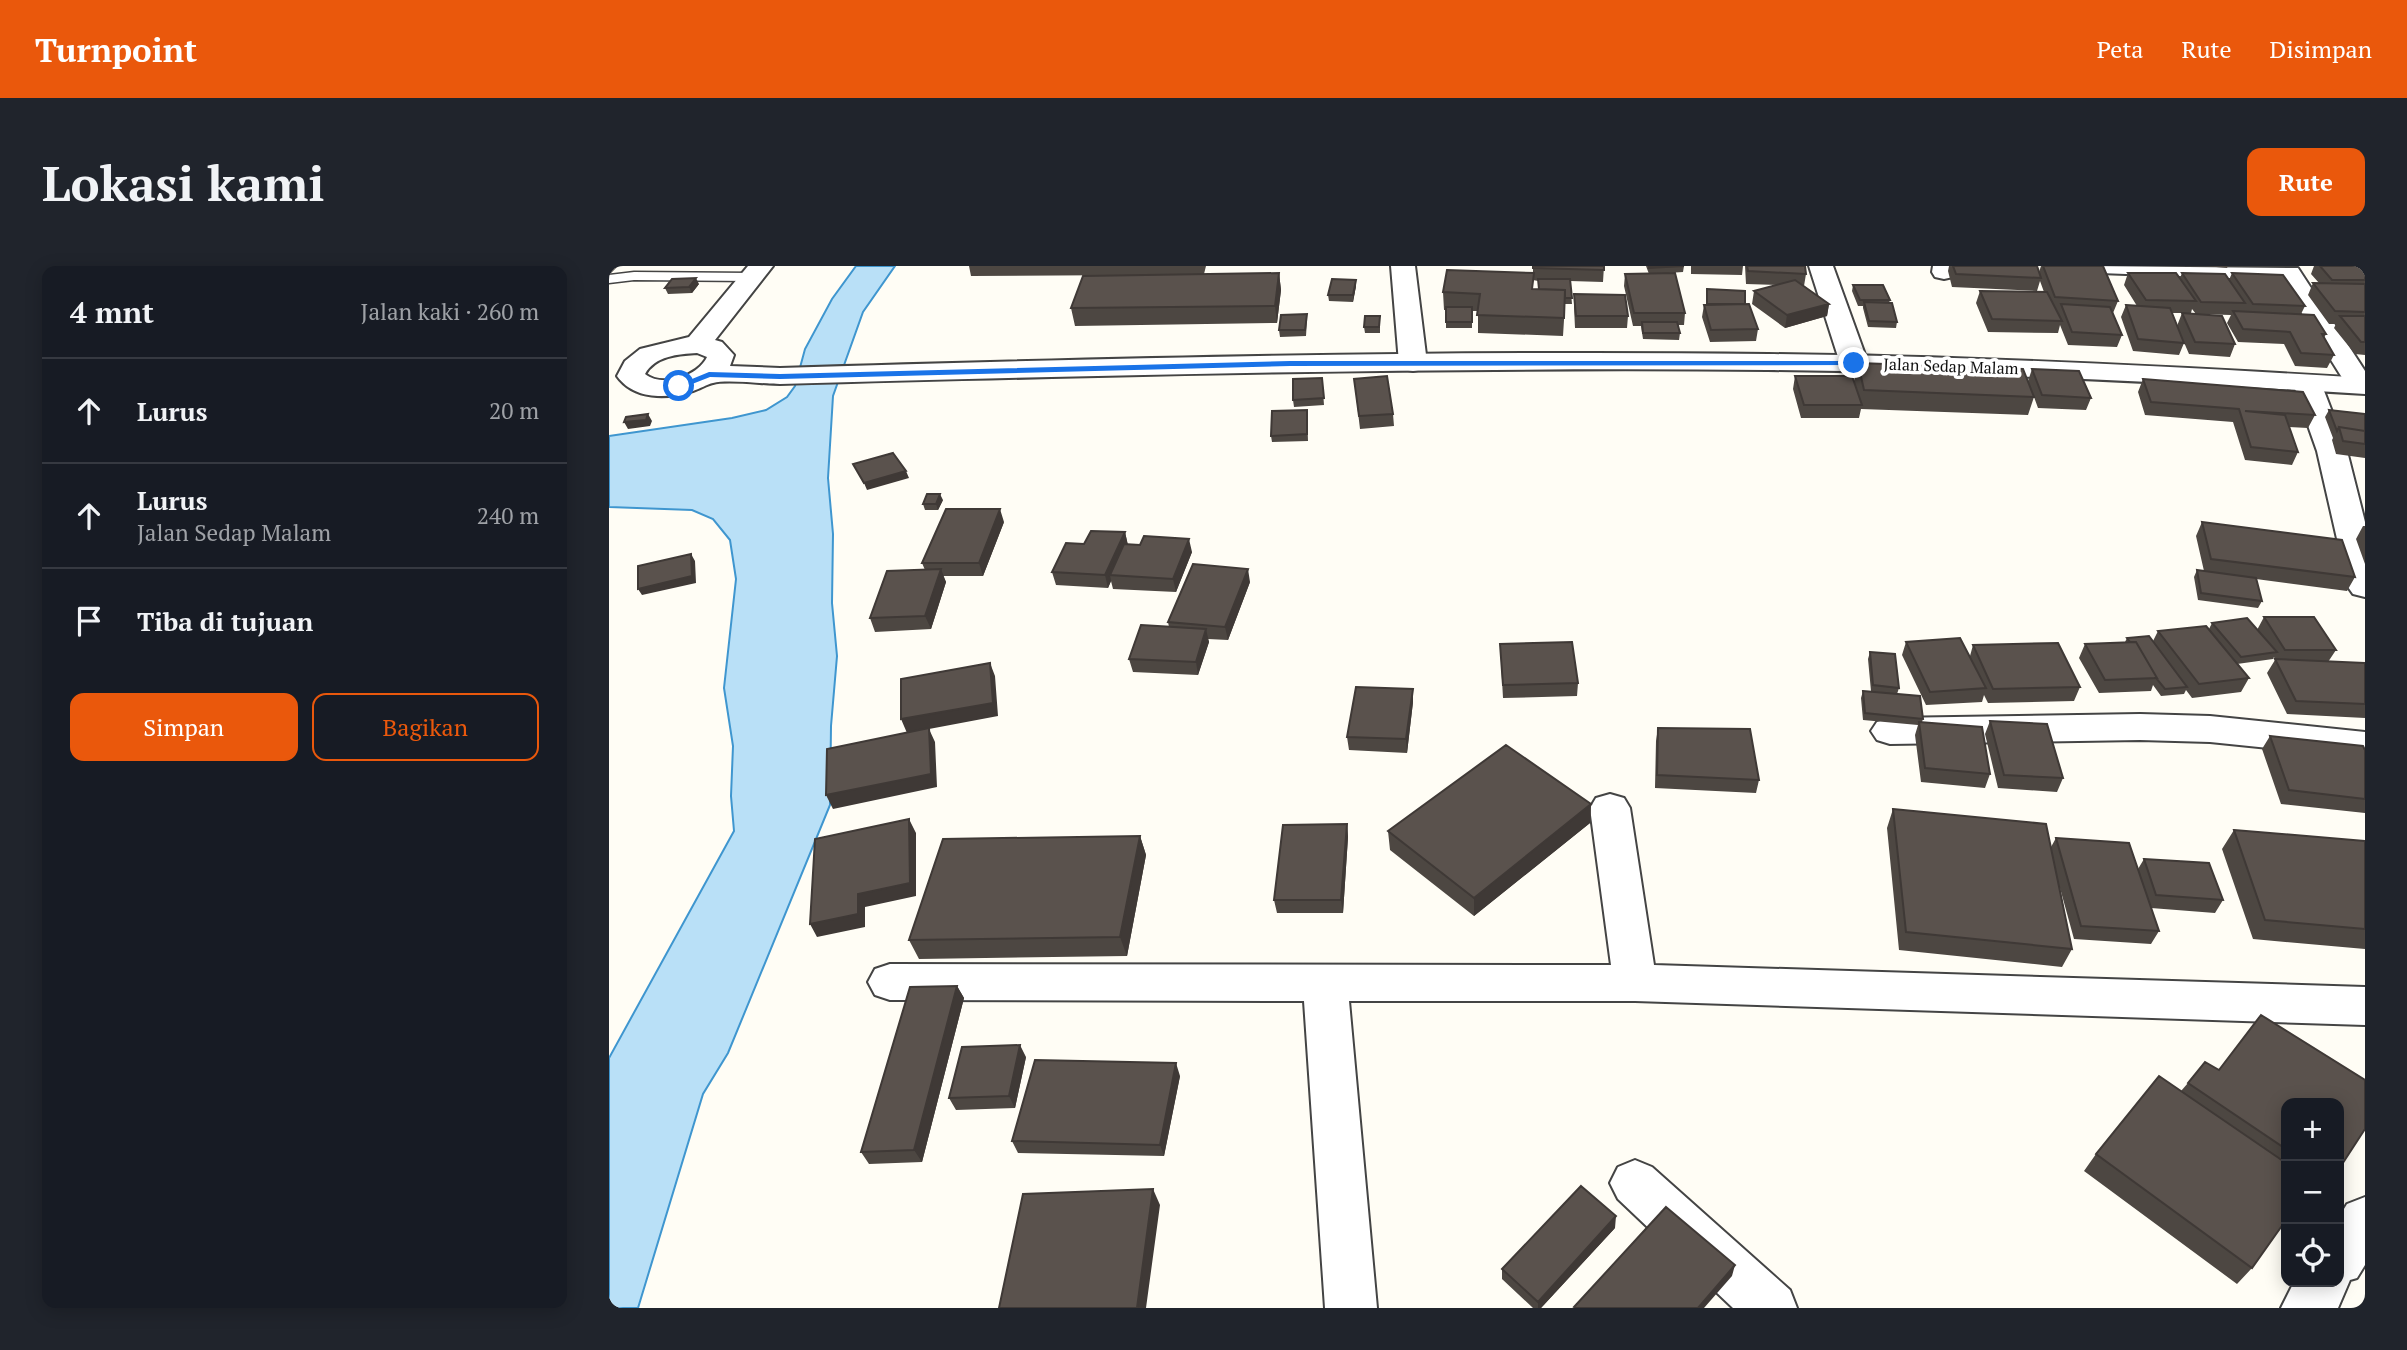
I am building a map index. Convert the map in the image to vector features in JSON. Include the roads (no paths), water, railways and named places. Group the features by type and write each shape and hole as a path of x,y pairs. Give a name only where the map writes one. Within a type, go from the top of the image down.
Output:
{"street":[{"path":"1403,266 1413,363"},
{"path":"1821,266 1854,363"},
{"path":"2100,266 2287,269 2363,386"},
{"path":"697,345 757,271"},
{"path":"609,361 642,359 668,349 697,345 713,348 721,355 720,364 709,374 679,386 609,388"},
{"path":"642,359 633,368 631,376 635,383 646,387"},
{"name":"Jalan Sedap Malam","path":"709,374 780,376 1413,363 1854,363 1962,364 2363,386"},
{"path":"2307,383 2332,451 2365,587"},
{"path":"1890,731 2140,727 2210,729 2365,745"},
{"path":"1610,808 1635,983"},
{"path":"890,982 1635,983 2365,1006"},
{"path":"1325,982 1351,1308"},
{"path":"1635,1183 1771,1308"},
{"path":"2344,1252 2365,1221"},
{"path":"2307,1308 2322,1287"}],"lane":[{"path":"609,279 757,271"}],"water":[{"path":"856,266 895,266 863,312 833,396 828,478 833,534 832,603 837,656 831,726 830,805 728,1053 703,1094 638,1308 609,1308 609,1058 734,831 731,796 733,746 724,688 736,579 730,540 713,519 692,510 609,507 609,436 732,418 766,410 787,397 795,386 805,349 832,299"}]}
